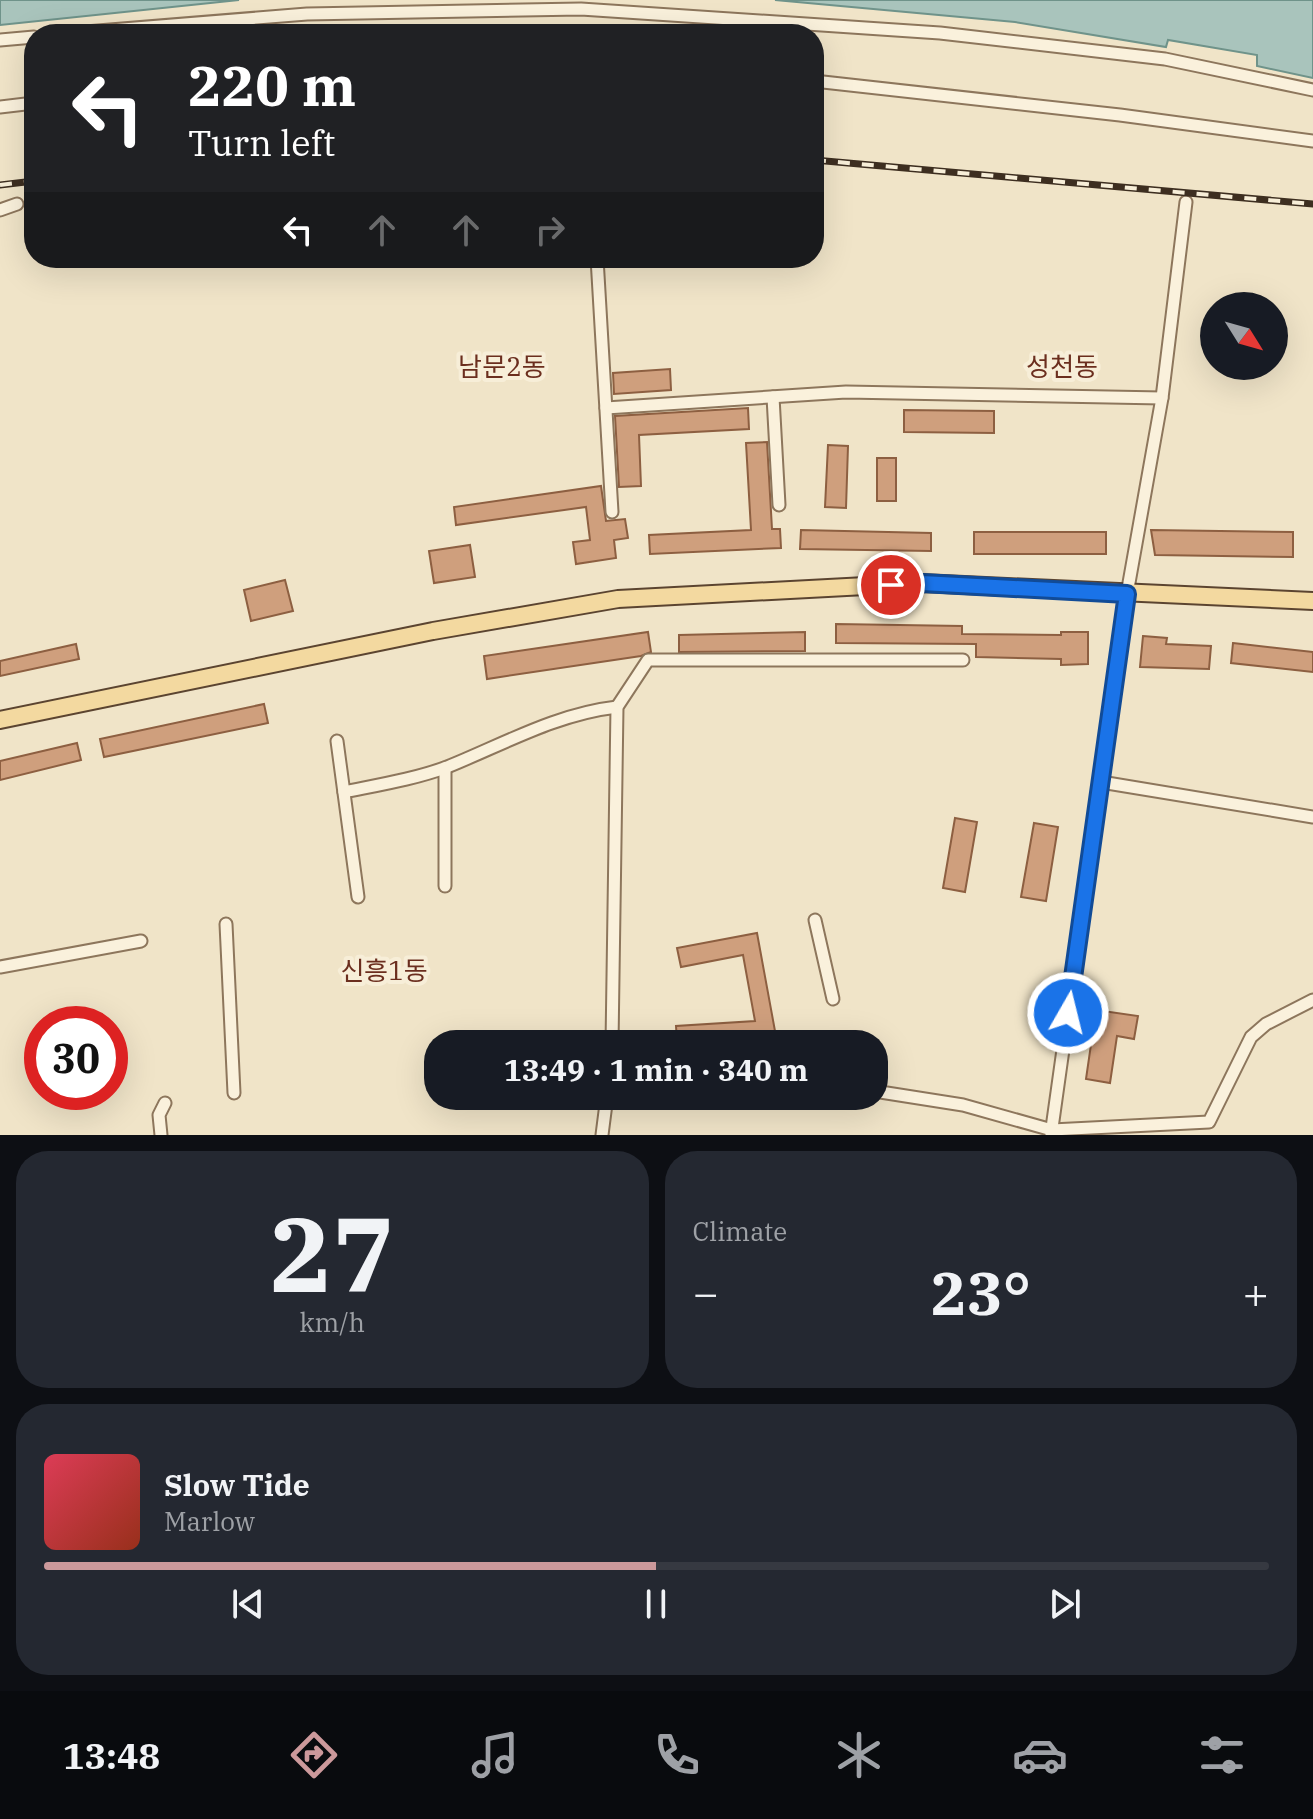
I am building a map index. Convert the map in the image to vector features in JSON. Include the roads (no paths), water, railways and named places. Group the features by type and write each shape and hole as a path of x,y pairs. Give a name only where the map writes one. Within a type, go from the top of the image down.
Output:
{"main road":[{"path":"0,720 433,631 618,599 922,583 1313,601"}],"street":[{"path":"184,24 307,14 581,9 805,24"},
{"path":"824,25 940,33 1165,59 1313,90"},
{"path":"0,40 24,38"},
{"path":"824,82 1120,115 1313,141"},
{"path":"0,107 24,104"},
{"path":"1053,1133 1127,594 1162,398 1186,202"},
{"path":"0,210 17,204"},
{"path":"598,268 612,512"},
{"path":"606,408 846,392 1162,398"},
{"path":"773,397 779,505"},
{"path":"612,1030 617,707 648,660 963,660"},
{"path":"344,792 445,768 547,723 586,710 617,707"},
{"path":"337,741 358,897"},
{"path":"445,768 445,886"},
{"path":"1101,782 1313,817"},
{"path":"815,920 833,999"},
{"path":"226,924 234,1093"},
{"path":"0,967 141,941"},
{"path":"888,1093 981,1109 1053,1133 1209,1122 1251,1037 1266,1024 1313,1000"},
{"path":"161,1135 159,1115 165,1103"},
{"path":"602,1135 605,1110"}],"water":[{"path":"0,0 239,0 0,25"},
{"path":"775,0 1313,0 1313,78 1257,66 1257,55 1168,40 1166,47 1015,22"}],"railway":[{"path":"824,161 1313,204"},
{"path":"0,185 24,182"}],"district":[{"name":"남문2동","path":"502,366"},
{"name":"성천동","path":"1062,366"},
{"name":"신흥1동","path":"384,970"}]}
